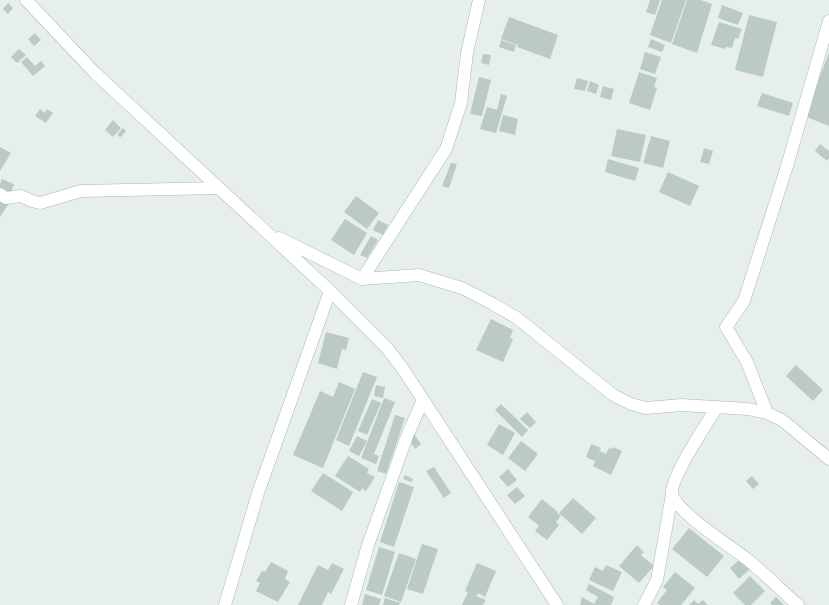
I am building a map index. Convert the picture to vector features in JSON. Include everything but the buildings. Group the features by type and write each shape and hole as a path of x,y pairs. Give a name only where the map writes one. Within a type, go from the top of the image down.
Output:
{"street":[{"path":"26,0 95,73 330,291 387,348 423,400 556,605"},
{"path":"362,279 446,150 461,103 467,53 479,0"},
{"path":"767,413 747,362 726,327 744,301 787,166 829,21"},
{"path":"0,194 6,198 21,196 40,203 81,191 219,188"},
{"path":"267,232 362,279 419,275 462,288 517,318 613,395 630,404 646,408 682,405 748,409 767,413 782,420 829,458"},
{"path":"225,605 258,493 330,291"},
{"path":"351,605 368,545 407,436 423,400"},
{"path":"644,605 657,580 674,483 685,459 717,407"},
{"path":"672,494 678,504 704,529 748,560 798,605"}]}
